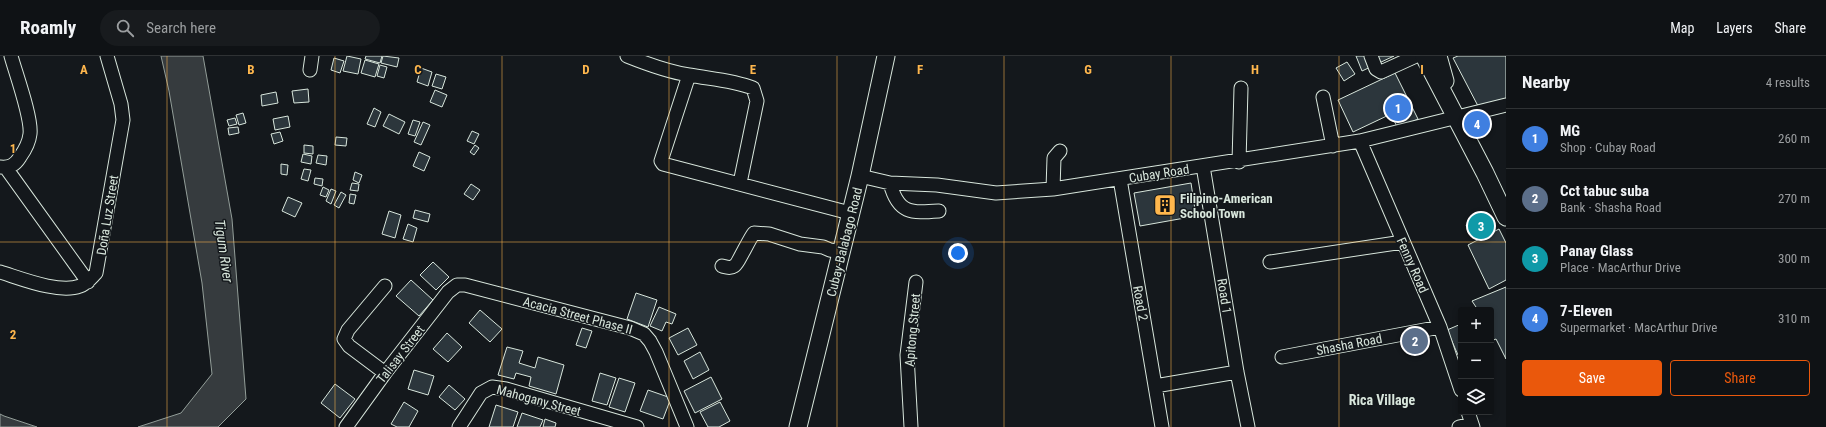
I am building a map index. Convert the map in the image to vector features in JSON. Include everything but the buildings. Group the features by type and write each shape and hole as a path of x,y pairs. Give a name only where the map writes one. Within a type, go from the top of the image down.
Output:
{"main road":[{"name":"Cubay-Balabago Road","path":"798,427 842,252 886,56"},
{"path":"1430,57 1456,118 1506,217"}],"street":[{"path":"0,272 51,286 69,288 80,286 88,282 3,167 14,165 19,159 27,146 30,133 27,112 11,56"},
{"name":"Doña Luz Street","path":"88,282 96,272 99,263 123,120 121,104 107,56"},
{"path":"310,70 312,56"},
{"path":"627,56 689,75 728,80 753,88 756,93 756,108 740,183"},
{"path":"1371,56 1376,68 1381,72 1430,57"},
{"path":"689,75 661,161 663,164 850,213"},
{"path":"1239,162 1241,88"},
{"path":"1322,98 1333,146"},
{"name":"Cubay Road","path":"860,176 890,183 937,185 996,194 1053,189 1203,166 1239,162 1360,142 1506,105"},
{"name":"Fenny Road","path":"1360,142 1440,327 1458,381"},
{"path":"1053,189 1054,158 1060,151"},
{"name":"Road 1","path":"1203,166 1237,372 1248,427"},
{"name":"Road 2","path":"1120,179 1162,427"},
{"path":"890,183 897,201 908,211 915,213 938,211"},
{"path":"722,266 728,268 737,264 748,241 754,233 769,234 800,244 823,247 842,252"},
{"path":"1270,262 1403,242"},
{"name":"Apitong Street","path":"911,427 907,355 916,282"},
{"name":"Talisay Street","path":"346,427 385,373 448,292 457,285"},
{"name":"Acacia Street Phase II","path":"457,285 465,285 630,328 644,334 656,352 687,427"},
{"path":"385,286 348,330 344,338 349,346 385,373"},
{"name":"Shasha Road","path":"1282,357 1440,327"},
{"path":"1155,386 1237,372"},
{"name":"Mahogany Street","path":"459,427 481,393 492,387 506,389 637,427"},
{"path":"1459,427 1471,421"}],"water":[{"name":"Tigum River","path":"161,56 203,56 232,219 246,399 218,427 138,427 181,413 212,374 202,283 169,91"},
{"path":"0,414 4,416 37,427 0,427"}],"place":[{"name":"MG","path":"1398,108"},
{"name":"7-Eleven","path":"1477,124"},
{"name":"Filipino-American School Town","path":"1165,205"},
{"name":"Panay Glass","path":"1481,226"},
{"name":"Cct tabuc suba","path":"1415,341"}],"district":[{"name":"Rica Village","path":"1382,400"}]}
